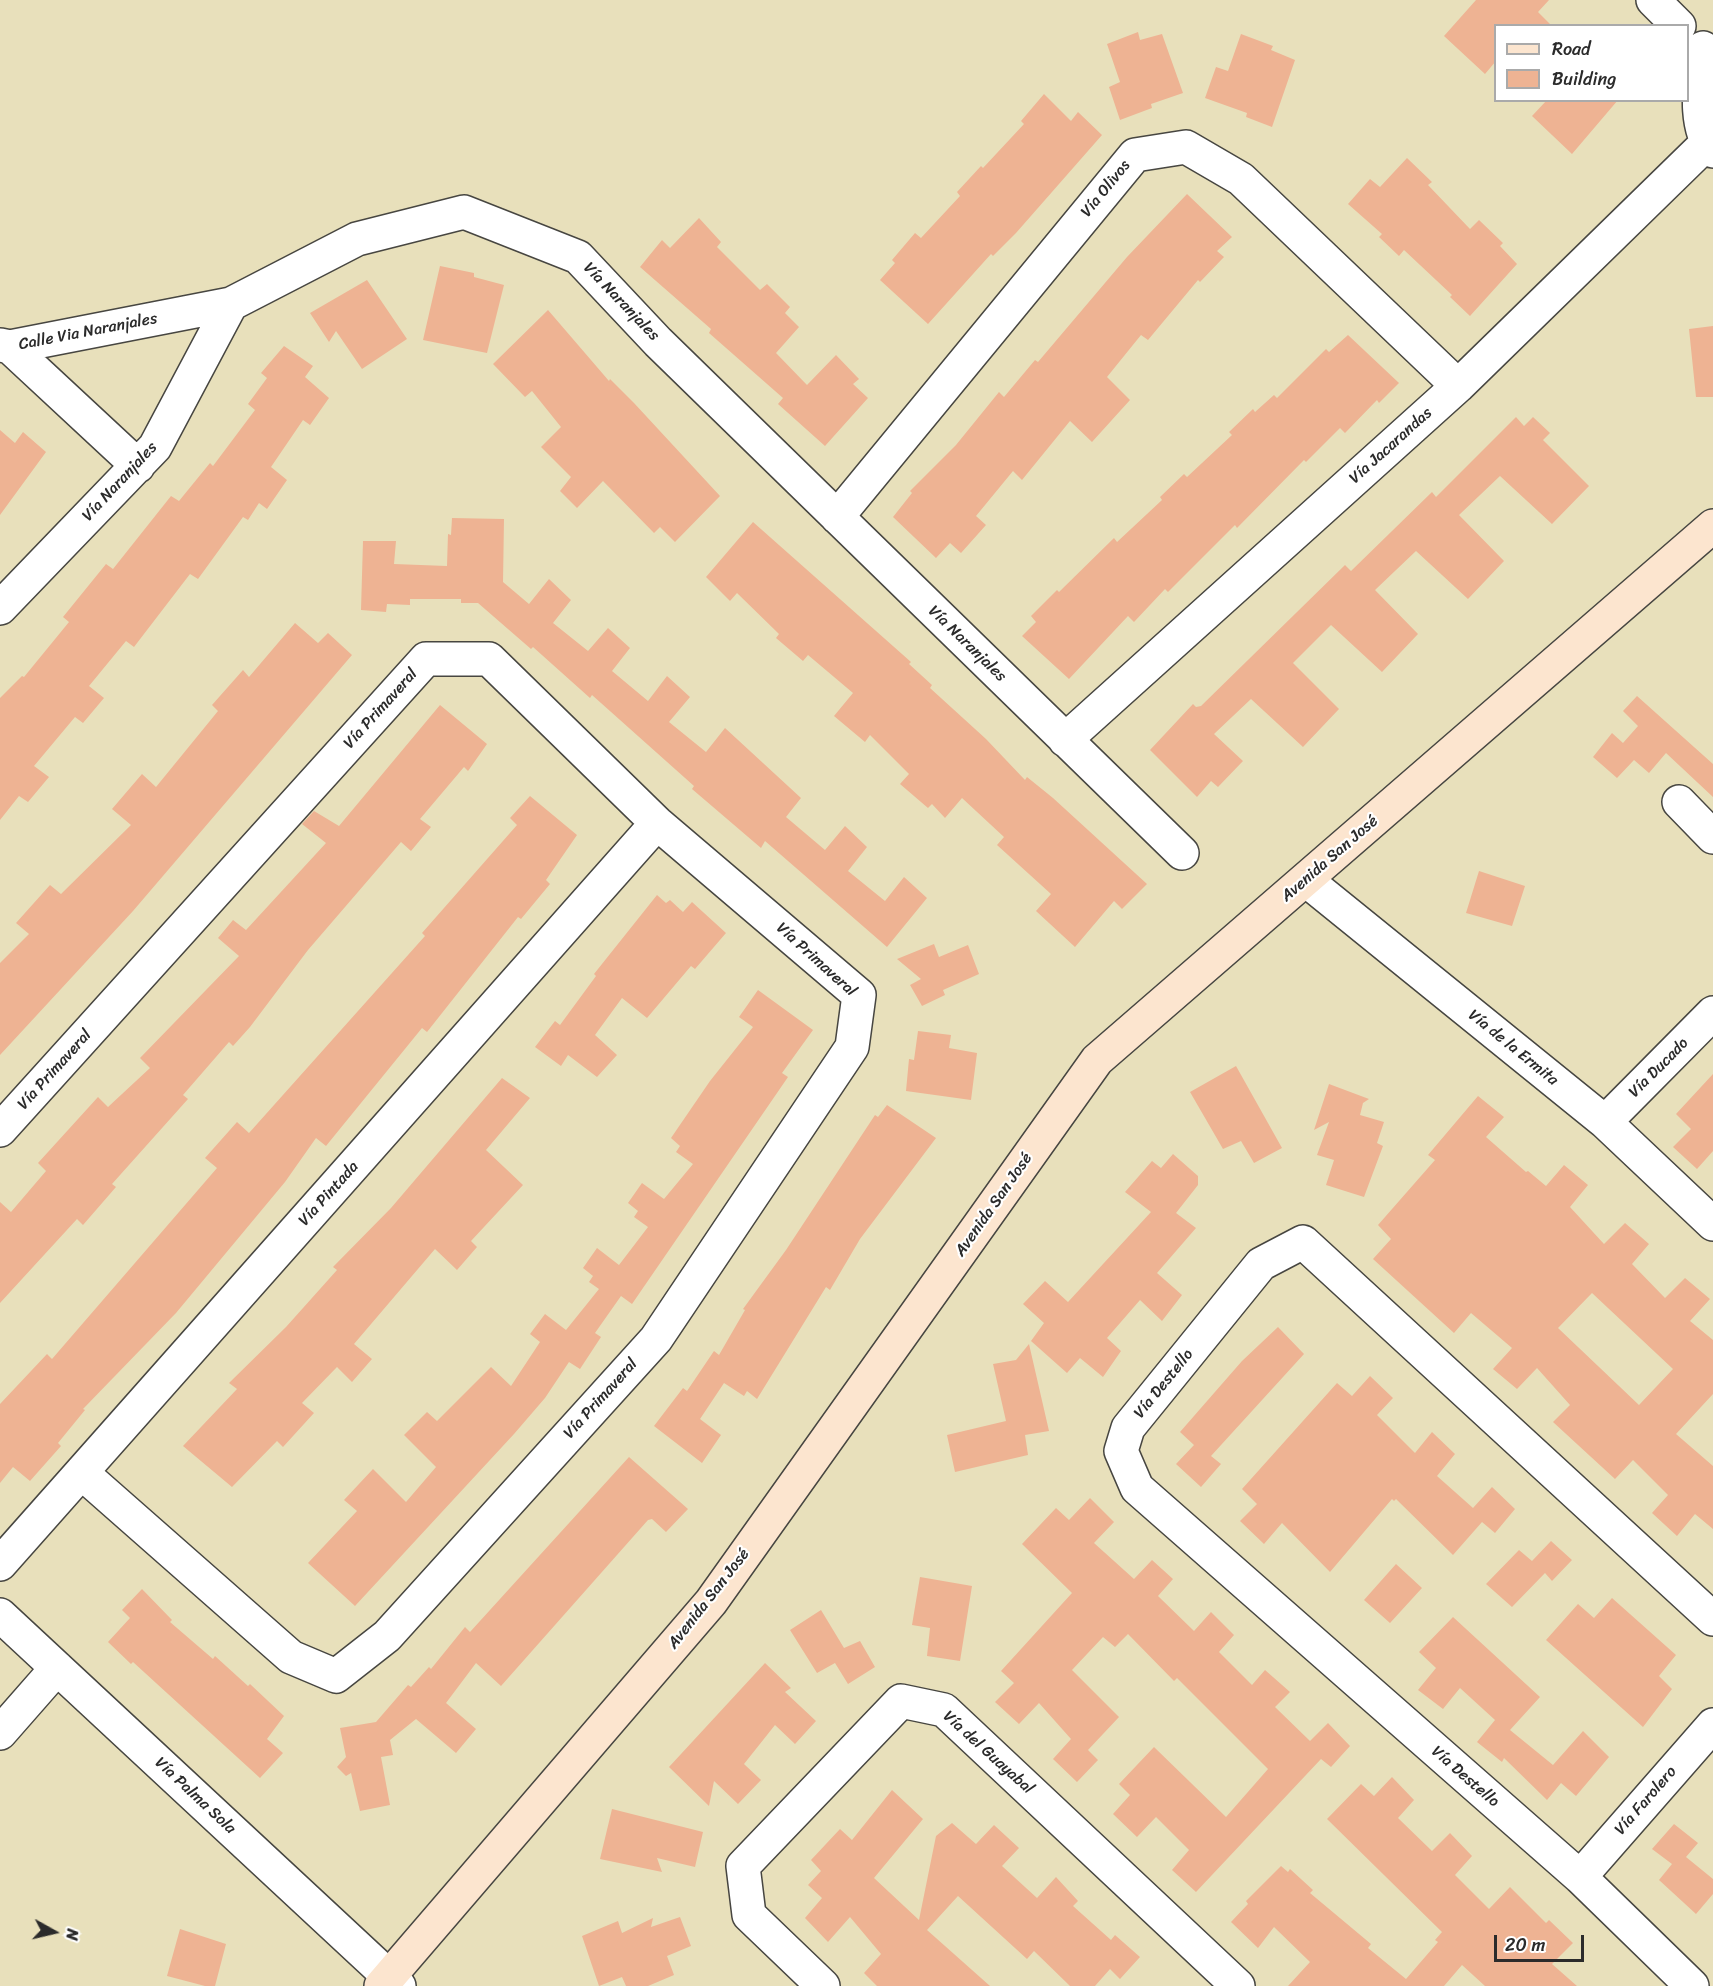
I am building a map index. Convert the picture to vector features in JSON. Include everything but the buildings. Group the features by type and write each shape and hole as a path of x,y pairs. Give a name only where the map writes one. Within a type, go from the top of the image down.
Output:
{"street":[{"path":"1653,0 1677,24"},
{"path":"1701,46 1700,111 1710,147"},
{"name":"Vía Olivos","path":"837,517 1135,155 1186,147 1241,179 1458,386"},
{"name":"Vía Jacarandas","path":"1065,740 1458,386 1710,147"},
{"name":"Vía Naranjales","path":"0,608 155,447 231,304 357,239 464,212 578,257 658,342 1182,853"},
{"name":"Calle Via Naranjales","path":"5,346 231,304"},
{"name":"Calle Via Naranjales","path":"5,346 138,466"},
{"name":"Avenida San José","path":"390,1983 711,1602 1097,1060 1713,526"},
{"name":"Vía Primaveral","path":"0,1130 426,659 489,659 657,823 859,995 852,1047 656,1339 387,1636 336,1676 291,1657 82,1473"},
{"path":"1679,802 1713,837"},
{"name":"Vía Pintada","path":"0,1564 657,823"},
{"name":"Vía de la Ermita","path":"1306,880 1605,1122 1713,1224"},
{"name":"Vía Ducado","path":"1605,1122 1713,1013"},
{"name":"Vía Destello","path":"1692,1986 1580,1877 1137,1488 1121,1451 1128,1428 1261,1264 1303,1242 1713,1619"},
{"name":"Vía Palma Sola","path":"0,1615 390,1983"},
{"path":"0,1733 57,1668"},
{"name":"Vía del Guayabal","path":"823,1986 748,1915 743,1866 901,1701 944,1710 1238,1986"},
{"name":"Vía Farolero","path":"1580,1877 1713,1725"}]}
